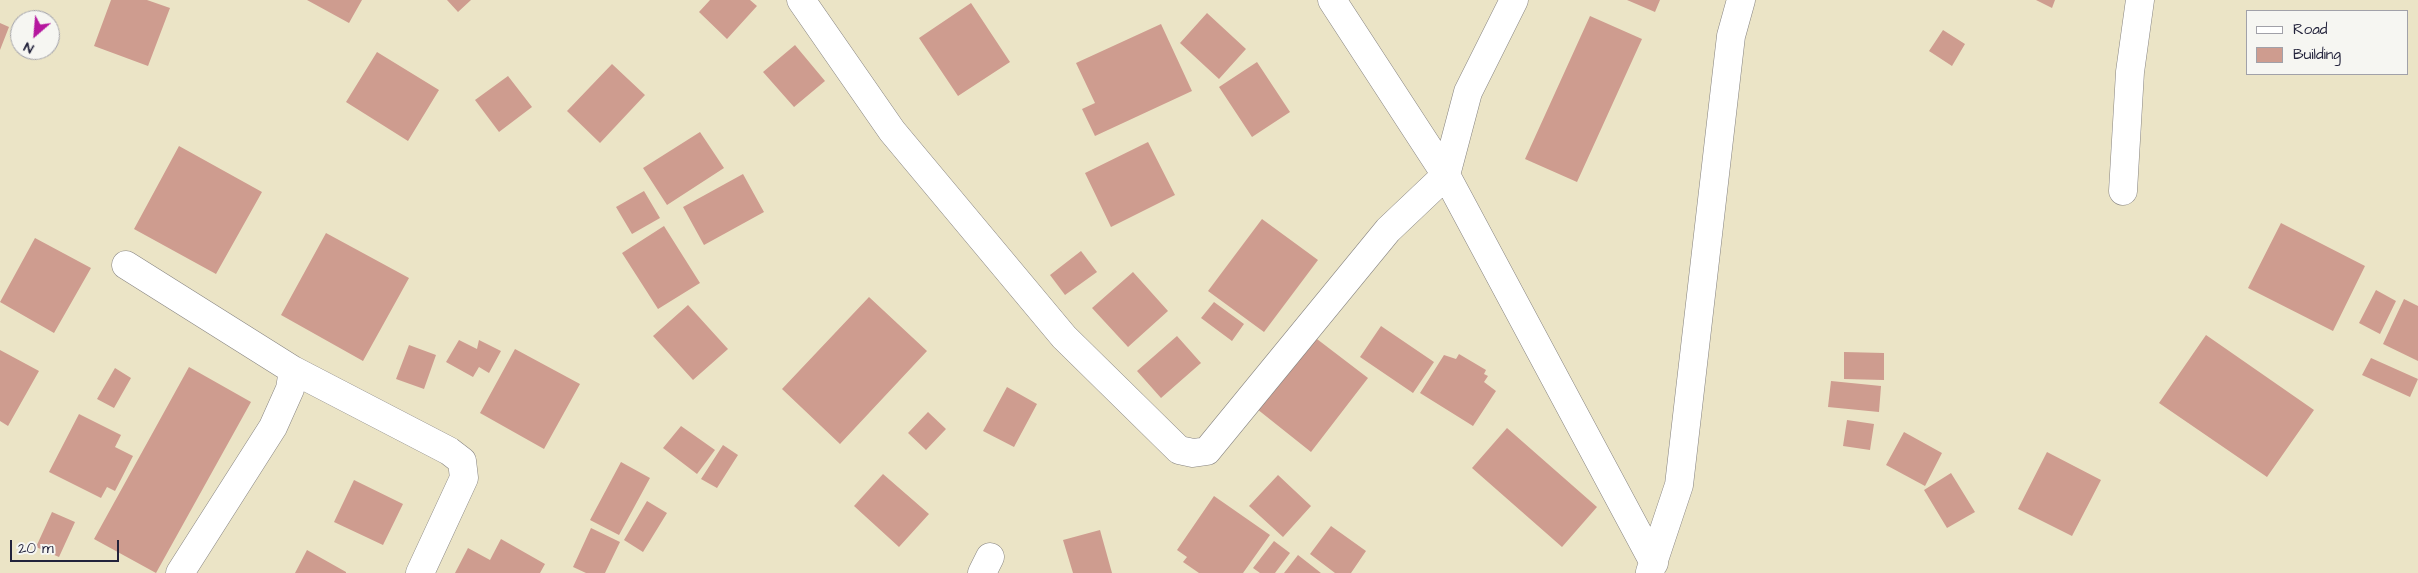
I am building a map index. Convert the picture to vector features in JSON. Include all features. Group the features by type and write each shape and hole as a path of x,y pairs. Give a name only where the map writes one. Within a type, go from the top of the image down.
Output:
{"street":[{"path":"801,0 892,131 1058,329 1179,450 1194,453 1207,451 1388,230 1446,175 1468,92 1514,0"},
{"path":"1332,0 1446,175 1652,568"},
{"path":"1652,568 1679,485 1731,36 1741,0"},
{"path":"2123,191 2130,72 2140,0"},
{"path":"126,265 293,370 450,451 462,461 464,478 420,573"},
{"path":"180,573 273,427 290,389 293,370"}],"building":[{"path":"111,0 147,0 170,8 148,66 94,46"},
{"path":"307,0 362,0 349,23"},
{"path":"447,0 471,0 458,12"},
{"path":"710,0 750,0 757,6 727,39 699,12"},
{"path":"1627,0 1660,0 1655,12"},
{"path":"2036,0 2055,0 2052,8"},
{"path":"971,3 1010,62 958,96 919,38"},
{"path":"1207,13 1246,49 1219,79 1180,43"},
{"path":"1590,16 1642,39 1577,182 1525,159"},
{"path":"0,23 9,27 0,50"},
{"path":"1161,24 1192,91 1095,136 1082,109 1095,103 1076,63"},
{"path":"1943,30 1965,44 1952,66 1929,51"},
{"path":"795,45 825,81 794,107 763,72"},
{"path":"377,52 439,90 408,141 346,102"},
{"path":"1257,62 1290,112 1252,137 1219,87"},
{"path":"612,64 645,95 600,143 567,111"},
{"path":"508,76 532,107 499,132 475,100"},
{"path":"700,132 724,168 667,205 643,168"},
{"path":"1148,142 1175,195 1111,227 1085,173"},
{"path":"179,146 262,192 216,274 134,229"},
{"path":"743,174 764,212 704,245 683,207"},
{"path":"644,191 660,218 632,234 616,207"},
{"path":"1262,219 1318,260 1264,332 1208,291"},
{"path":"2281,223 2365,266 2333,331 2248,288"},
{"path":"664,226 700,283 658,309 622,253"},
{"path":"326,233 409,278 363,361 281,315"},
{"path":"35,238 91,268 54,333 0,302"},
{"path":"1081,251 1097,272 1065,295 1050,275"},
{"path":"1133,272 1168,311 1128,347 1092,308"},
{"path":"2376,290 2396,301 2380,334 2359,323"},
{"path":"869,297 927,351 840,444 782,389"},
{"path":"2404,299 2418,306 2418,361 2383,344"},
{"path":"1214,302 1244,324 1232,341 1201,318"},
{"path":"688,305 728,349 693,380 653,336"},
{"path":"1381,326 1434,362 1413,393 1360,357"},
{"path":"2206,335 2314,410 2267,477 2159,403"},
{"path":"1177,336 1201,363 1161,398 1137,371"},
{"path":"1313,336 1368,378 1311,452 1257,409"},
{"path":"459,340 477,349 479,340 501,351 489,373 479,367 473,377 446,362"},
{"path":"409,345 436,355 424,389 396,379"},
{"path":"515,349 580,384 544,449 480,413"},
{"path":"0,350 39,371 8,426 0,421"},
{"path":"1844,352 1884,353 1884,380 1844,379"},
{"path":"1459,354 1486,370 1484,374 1488,376 1484,382 1496,391 1473,426 1420,393 1444,355 1456,359"},
{"path":"2371,358 2418,379 2410,397 2362,375"},
{"path":"189,367 251,402 156,573 94,539"},
{"path":"115,368 131,378 114,408 97,399"},
{"path":"1831,381 1881,386 1879,412 1828,407"},
{"path":"1007,387 1037,404 1014,447 983,431"},
{"path":"928,412 946,429 926,450 908,433"},
{"path":"79,414 121,435 115,447 133,456 115,491 107,487 101,498 49,472"},
{"path":"1847,420 1874,424 1870,450 1843,446"},
{"path":"681,426 715,450 697,474 663,448"},
{"path":"1507,428 1597,507 1562,547 1472,468"},
{"path":"1904,432 1942,453 1925,486 1886,465"},
{"path":"723,445 738,455 717,488 701,479"},
{"path":"2047,452 2101,480 2072,536 2018,509"},
{"path":"621,462 650,478 619,535 590,520"},
{"path":"1951,473 1975,512 1947,528 1924,490"},
{"path":"883,474 929,514 899,547 854,506"},
{"path":"1278,475 1311,506 1283,537 1249,506"},
{"path":"354,480 403,504 383,545 334,522"},
{"path":"1214,496 1270,535 1243,573 1199,573 1183,562 1187,557 1177,550"},
{"path":"647,501 667,513 643,552 624,540"},
{"path":"52,512 75,522 59,557 36,547"},
{"path":"1331,526 1366,551 1351,573 1335,573 1310,554"},
{"path":"591,528 620,542 605,573 586,573 573,567"},
{"path":"1100,530 1112,573 1073,573 1063,540"},
{"path":"501,539 545,564 540,573 455,573 468,548 490,560"},
{"path":"1274,541 1290,553 1275,573 1260,573 1253,568"},
{"path":"307,550 346,572 346,573 295,573"},
{"path":"1298,555 1321,573 1284,573"}]}
